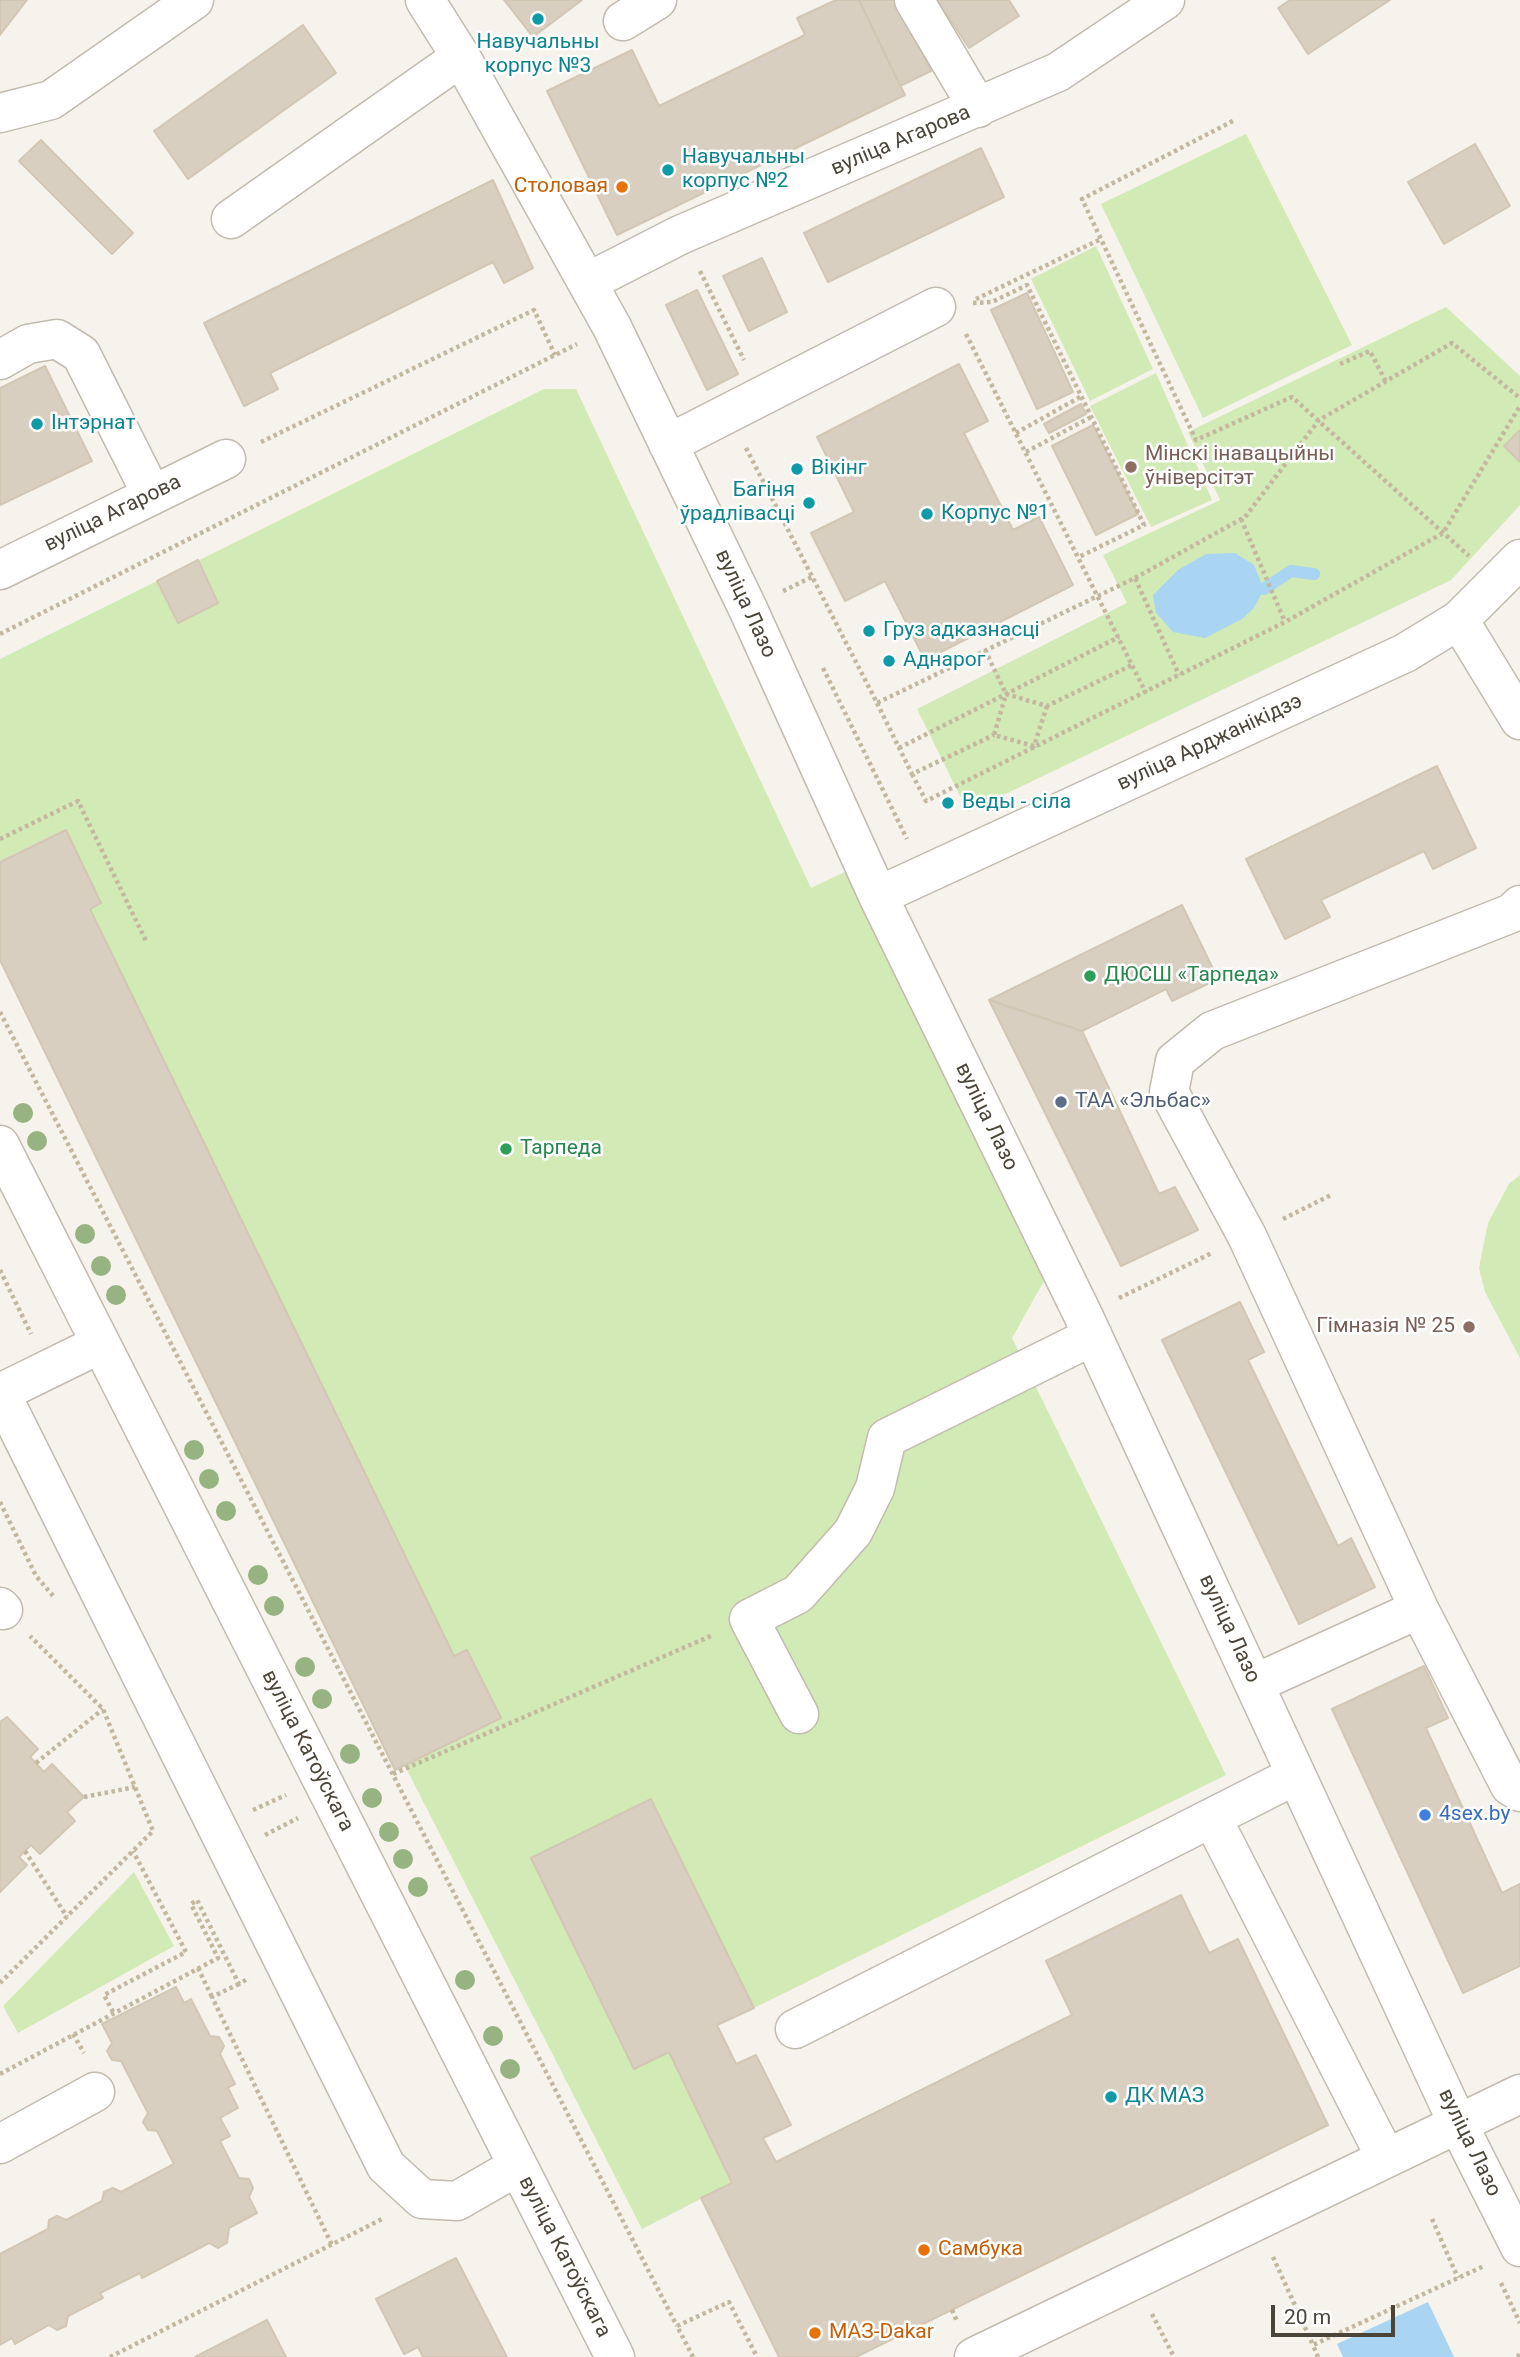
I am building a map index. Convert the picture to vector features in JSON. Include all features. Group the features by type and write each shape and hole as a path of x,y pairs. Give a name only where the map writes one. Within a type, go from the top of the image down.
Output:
{"street":[{"path":"0,113 51,100 194,0"},
{"name":"вуліца Лазо","path":"425,0 461,57 612,327 748,609 878,896 1093,1336 1458,2124 1506,2255"},
{"path":"623,21 657,0"},
{"path":"914,0 978,108"},
{"name":"вуліца Агарова","path":"588,282 680,235 1058,72 1165,0"},
{"path":"231,219 461,57"},
{"path":"668,444 729,413 955,311"},
{"path":"0,360 28,344 57,339 81,354 152,495"},
{"name":"вуліца Агарова","path":"0,570 226,459"},
{"name":"вуліца Арджанікідзэ","path":"878,896 1405,653 1459,620 1520,559"},
{"path":"1459,620 1520,720"},
{"path":"1520,905 1512,913 1212,1031 1175,1061 1169,1092 1247,1236 1419,1609 1510,1786 1520,1792"},
{"name":"вуліца Катоўскага","path":"0,1145 615,2357"},
{"path":"799,1714 749,1619 798,1594 853,1532 875,1488 887,1438 1093,1336"},
{"path":"100,1344 0,1393 386,2166 422,2199 457,2201 518,2166"},
{"path":"1254,1684 1419,1609"},
{"path":"795,2029 1296,1774"},
{"path":"1212,1818 1386,2158"},
{"path":"0,2144 95,2092"},
{"path":"974,2357 1520,2094"}],"path":[{"path":"1233,121 1082,200 1196,440 1292,397 1474,561"},
{"path":"680,235 744,361"},
{"path":"1010,283 1101,239"},
{"path":"1079,557 1144,525 1027,285 992,302 955,311 1146,694"},
{"path":"226,459 534,310 555,355"},
{"path":"0,634 612,327"},
{"path":"877,703 1135,578 1241,519 1319,420 1452,343 1520,398"},
{"path":"1340,364 1370,351 1386,382"},
{"path":"1016,433 1082,396"},
{"path":"729,413 926,801 1034,746 1146,694 1285,622 1443,533 1520,406"},
{"path":"1026,452 1093,416"},
{"path":"1241,519 1285,622"},
{"path":"801,582 812,577"},
{"path":"1135,578 1179,675"},
{"path":"900,748 1119,638"},
{"path":"985,650 1006,694 994,735"},
{"path":"1006,694 1046,706 1132,665"},
{"path":"1034,746 1046,706"},
{"path":"912,774 994,735 1034,746"},
{"path":"0,839 78,801 146,941"},
{"path":"0,1012 693,2357"},
{"path":"0,1270 48,1369"},
{"path":"0,1502 36,1576"},
{"path":"0,1983 153,1831 103,1709 2,1608"},
{"path":"393,1774 749,1619"},
{"path":"36,1763 103,1709"},
{"path":"84,1797 135,1787"},
{"path":"223,1840 289,1793"},
{"path":"223,1840 301,1817"},
{"path":"25,1851 67,1917"},
{"path":"113,2012 104,1995 186,1952 133,1851"},
{"path":"0,2074 218,1958 191,1904 197,1900 239,1984"},
{"path":"198,1968 332,2245"},
{"path":"212,1997 251,1978"},
{"path":"110,2357 422,2199"},
{"path":"1432,2219 1458,2278"},
{"path":"1269,2248 1318,2357"},
{"path":"1313,2345 1506,2255"},
{"path":"677,2326 729,2302 758,2357"},
{"path":"1149,2308 1174,2357"},
{"path":"1518,2357 1520,2352"}],"green space":[{"path":"1246,134 1352,345 1203,418 1101,204"},
{"path":"1096,246 1153,369 1090,401 1031,279"},
{"path":"1446,307 1520,376 1520,505 1451,580 968,812 917,709 1127,603 1103,555 1220,500 1188,432"},
{"path":"1156,373 1212,500 1151,527 1090,406"},
{"name":"Тарпеда","path":"544,389 576,389 811,888 851,869 1044,1281 1012,1338 1226,1775 754,2008 652,1799 531,1858 634,2069 669,2052 732,2183 642,2229 405,1766 395,1770 0,960 0,659"},
{"path":"1520,1175 1520,1358 1485,1292 1479,1268 1488,1223 1509,1184"},
{"path":"134,1872 174,1946 18,2033 3,2006"}],"water":[{"path":"1235,553 1254,565 1264,589 1254,608 1242,619 1205,638 1173,632 1156,613 1153,595 1178,570 1206,554"},
{"path":"1428,2302 1454,2357 1343,2357 1337,2344"}],"building":[{"path":"0,0 27,0 0,35"},
{"name":"Навучальны корпус №3","path":"504,0 582,0 533,37"},
{"name":"Навучальны корпус №2","path":"836,0 859,0 905,95 617,235 547,91 632,50 659,106 805,35 797,18"},
{"path":"859,0 897,0 931,71 900,86"},
{"path":"937,0 1009,0 1019,16 969,48"},
{"path":"1290,0 1390,0 1308,54 1278,8"},
{"path":"303,25 336,73 188,179 154,131"},
{"path":"41,140 133,233 112,254 19,161"},
{"path":"1475,144 1510,206 1444,244 1408,182"},
{"path":"981,148 1004,197 828,282 804,233"},
{"path":"493,180 533,268 504,283 493,262 270,373 278,389 244,406 204,323"},
{"path":"762,258 787,312 749,331 723,276"},
{"path":"697,290 738,374 707,390 666,305"},
{"path":"1027,293 1073,392 1037,409 991,310"},
{"name":"Корпус №1","path":"959,364 988,421 964,433 1013,530 1039,517 1073,585 925,660 885,581 845,601 811,533 854,512 817,437"},
{"name":"Інтэрнат","path":"45,366 92,461 0,505 0,388"},
{"path":"1081,404 1086,414 1049,433 1044,424"},
{"path":"1093,425 1138,514 1096,535 1052,446"},
{"path":"1520,430 1520,462 1504,446"},
{"path":"198,560 218,603 178,623 157,581"},
{"path":"1437,766 1476,848 1433,869 1424,851 1321,900 1330,917 1285,939 1246,859"},
{"path":"66,830 101,903 90,909 454,1656 467,1650 501,1718 395,1770 0,960 0,862"},
{"path":"1182,905 1218,979 1172,1001 1166,989 1082,1031 989,1000"},
{"path":"989,1000 1082,1031 1159,1194 1175,1187 1198,1230 1121,1266"},
{"path":"1240,1302 1264,1352 1248,1360 1338,1546 1351,1538 1375,1587 1299,1624 1162,1340"},
{"path":"1424,1666 1448,1718 1426,1728 1502,1893 1520,1884 1520,1966 1463,1993 1332,1709"},
{"path":"7,1717 38,1749 30,1757 44,1772 52,1764 84,1797 67,1812 75,1821 40,1854 31,1845 19,1857 27,1865 0,1892 0,1722"},
{"name":"ДК МАЗ","path":"651,1799 754,2008 717,2025 736,2064 756,2055 791,2125 763,2138 776,2162 1072,2015 1046,1961 1181,1895 1209,1953 1238,1939 1328,2125 856,2357 779,2357 701,2198 732,2183 669,2052 634,2069 531,1858"},
{"path":"176,1987 184,2003 191,1999 210,2036 219,2037 224,2046 220,2054 235,2084 228,2088 238,2108 220,2118 230,2136 220,2141 239,2178 249,2179 253,2188 249,2197 257,2213 229,2228 227,2243 218,2248 209,2243 142,2278 140,2273 100,2293 103,2298 68,2316 66,2326 57,2330 49,2325 15,2344 12,2338 0,2345 0,2254 48,2229 49,2220 57,2216 66,2220 102,2201 104,2192 113,2188 121,2192 174,2164 157,2131 148,2130 143,2122 148,2113 121,2061 112,2060 107,2051 112,2043 102,2024"},
{"path":"456,2258 507,2357 423,2357 418,2347 404,2354 376,2299"},
{"path":"267,2320 286,2357 195,2357"}],"waterway":[{"path":"1264,589 1291,571 1314,574"}],"place":[{"name":"Навучальны корпус №3","path":"538,19"},
{"name":"Навучальны корпус №2","path":"668,170"},
{"name":"Столовая","path":"622,187"},
{"name":"Інтэрнат","path":"37,424"},
{"name":"Мінскі інавацыйны ўніверсітэт","path":"1131,467"},
{"name":"Вікінг","path":"797,469"},
{"name":"Багіня ўрадлівасці","path":"809,503"},
{"name":"Корпус №1","path":"927,514"},
{"name":"Груз адказнасці","path":"869,631"},
{"name":"Аднарог","path":"889,661"},
{"name":"Веды - сіла","path":"948,803"},
{"name":"ДЮСШ «Тарпеда»","path":"1090,976"},
{"name":"ТАА «Эльбас»","path":"1061,1102"},
{"name":"Тарпеда","path":"506,1149"},
{"name":"Гімназія № 25","path":"1469,1327"},
{"name":"4sex.by","path":"1425,1815"},
{"name":"ДК МАЗ","path":"1111,2097"},
{"name":"Самбука","path":"924,2250"},
{"name":"МАЗ-Dakar","path":"815,2333"}]}
